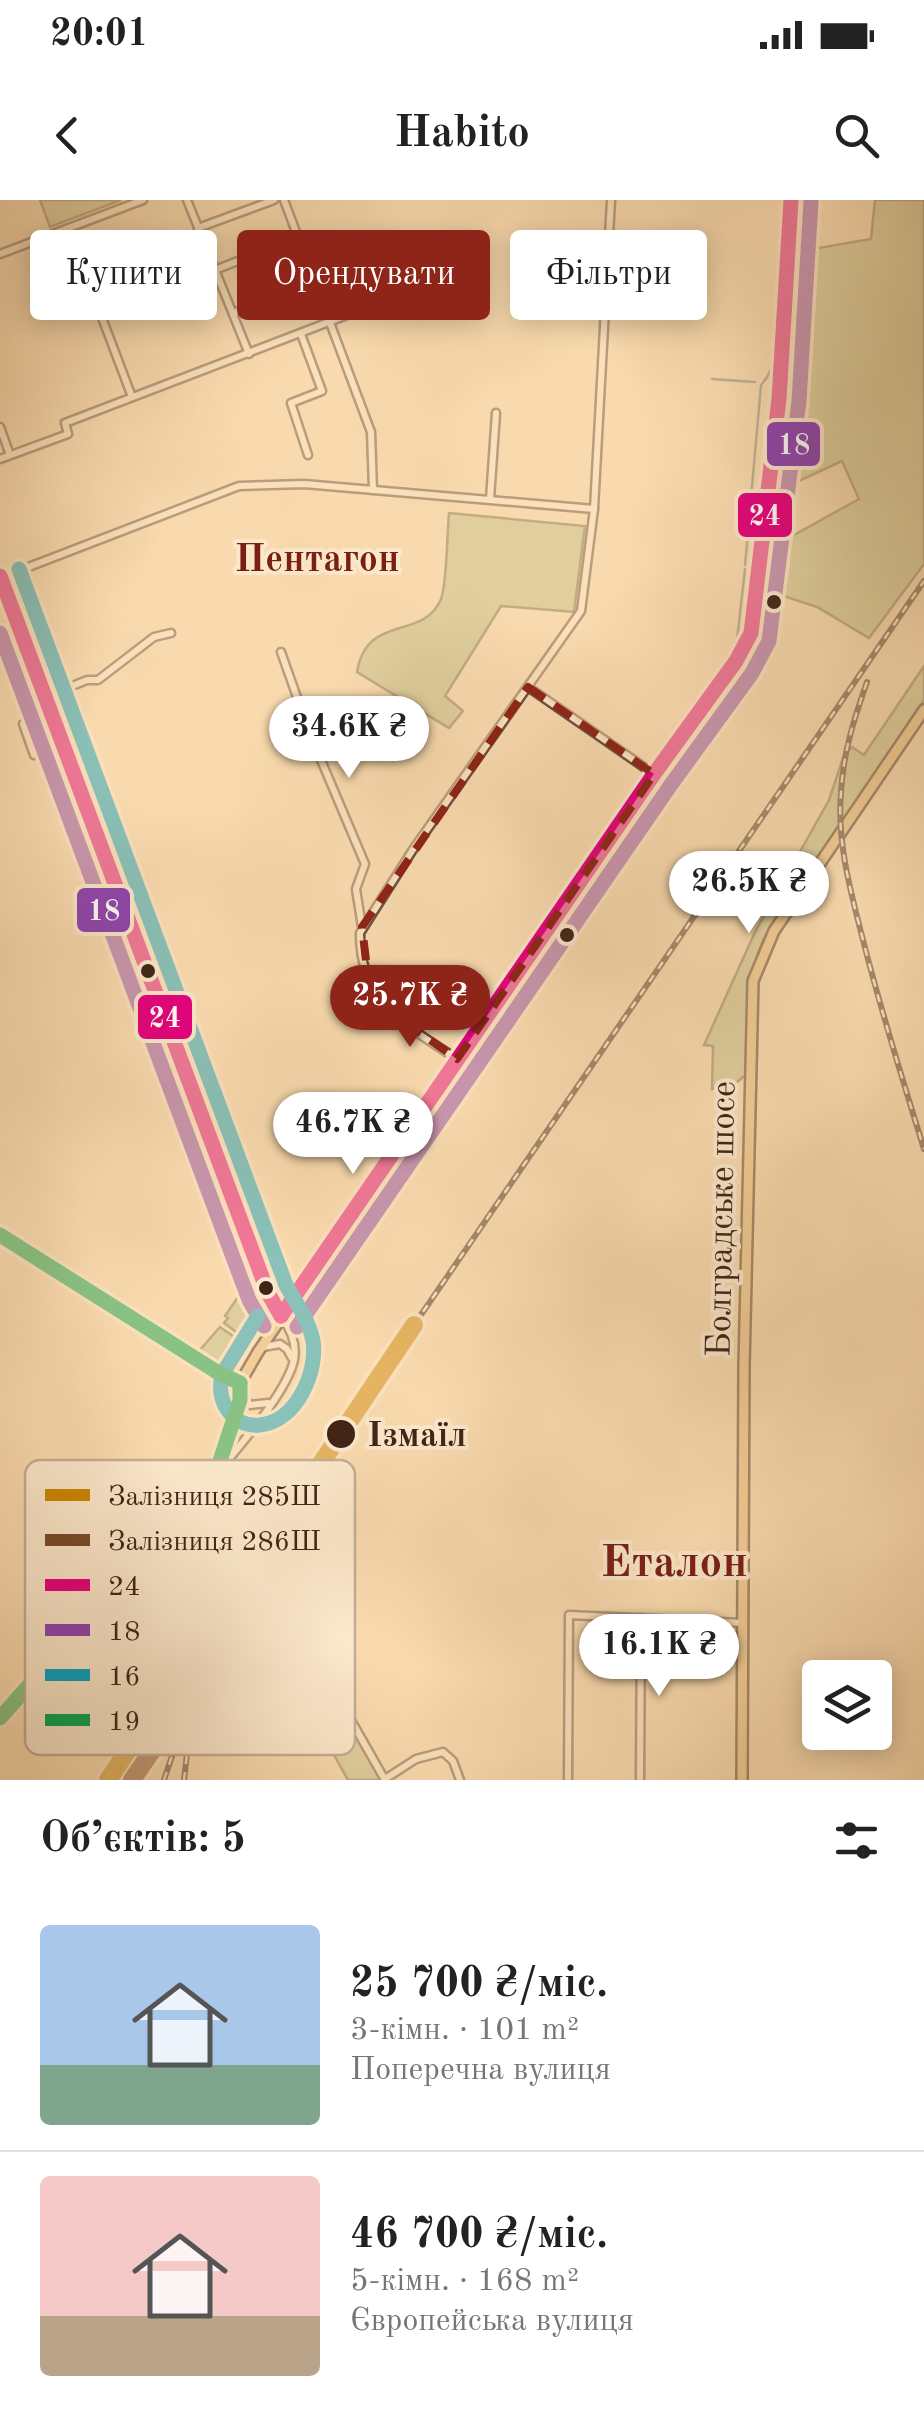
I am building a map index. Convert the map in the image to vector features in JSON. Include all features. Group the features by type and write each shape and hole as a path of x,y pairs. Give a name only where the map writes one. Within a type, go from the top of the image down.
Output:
{"main road":[{"path":"220,1460 240,1388 281,1316 736,661 751,632 779,399 791,200"},
{"path":"0,577 265,1286 281,1316"},
{"name":"Болградське шосе","path":"742,1780 744,1366 753,981 774,931 924,710"},
{"path":"0,1235 240,1388"},
{"path":"0,1718 25,1690"}],"street":[{"path":"0,254 143,200"},
{"path":"187,200 198,228 274,200"},
{"path":"284,200 296,230"},
{"path":"362,927 581,611 594,509 612,200"},
{"path":"68,228 132,397"},
{"path":"217,275 249,354"},
{"path":"232,313 237,311"},
{"path":"331,320 370,432 374,490"},
{"path":"0,459 68,434 65,423 339,320"},
{"path":"301,334 322,391 290,402 308,456"},
{"path":"490,499 496,414"},
{"path":"0,427 10,455"},
{"path":"0,577 230,488 304,484 594,509"},
{"path":"44,698 87,680 98,680 154,638 171,633"},
{"path":"280,652 365,864 356,889 368,978 386,1009 457,1059"},
{"path":"528,687 654,774"},
{"path":"34,720 46,751 34,755 23,724 34,720"},
{"path":"228,1460 273,1398 292,1364 294,1347 288,1324 281,1316"},
{"path":"258,1352 267,1344 280,1344 290,1352 292,1364"},
{"path":"240,1388 246,1402 255,1406 265,1405 273,1398"},
{"path":"227,1438 240,1445"},
{"path":"568,1780 569,1616 744,1623"},
{"path":"640,1780 642,1618"},
{"path":"355,1727 385,1780 416,1760 443,1752 453,1761 460,1780"}],"highlighted area":[{"path":"528,687 654,774 457,1059 386,1009 368,977 362,927"}],"shaded area":[{"path":"40,200 121,200 50,227"},
{"path":"875,200 924,200 924,564 869,638 817,607 777,594 785,540 859,499 842,461 784,488 794,322 807,250 871,239"},
{"path":"449,513 585,526 574,612 501,606 445,696 463,711 449,728 357,672 372,641 422,620 441,599"},
{"path":"924,666 924,700 764,938 750,988 747,1074 732,1086 712,1089 713,1046 704,1045 755,932 829,800 844,755 852,747 864,755"},
{"path":"245,1287 257,1317 243,1337 224,1323"},
{"path":"220,1327 240,1341 223,1364 200,1350"},
{"path":"355,1730 384,1780 348,1780 334,1755 355,1755"}],"waterway":[{"path":"749,521 761,385 776,353 776,318"},
{"path":"712,379 755,382"},
{"path":"745,565 748,533"},
{"path":"722,670 737,640 745,569"}],"railway":[{"path":"414,1325 924,581"},
{"path":"867,682 844,764 840,811 843,847 869,963 924,1149"},
{"path":"128,1780 140,1755"},
{"path":"164,1780 172,1755"},
{"path":"184,1780 187,1755"}],"rail line":[{"name":"285Ш","path":"323,1460 414,1325"},
{"name":"285Ш","path":"108,1780 125,1755"},
{"name":"286Ш","path":"132,1780 149,1755"}],"transit line":[{"name":"24","path":"281,1316 736,661 751,633 779,399 791,200"},
{"name":"18","path":"297,1327 752,673 769,641 799,401 811,201"},
{"name":"16","path":"19,569 286,1285 311,1333 312,1367 302,1394 273,1422 250,1425 227,1410 221,1383 223,1373 258,1316"},
{"name":"24","path":"0,576 268,1293 281,1316"},
{"name":"18","path":"0,633 249,1300 264,1326"},
{"name":"19","path":"0,1235 240,1383"},
{"name":"19","path":"220,1460 240,1400 240,1383"},
{"name":"19","path":"0,1718 25,1690"}],"place":[{"name":"Ізмаїл","path":"341,1434"}],"district":[{"name":"Пентагон","path":"317,558"},
{"name":"Еталон","path":"674,1560"}]}
